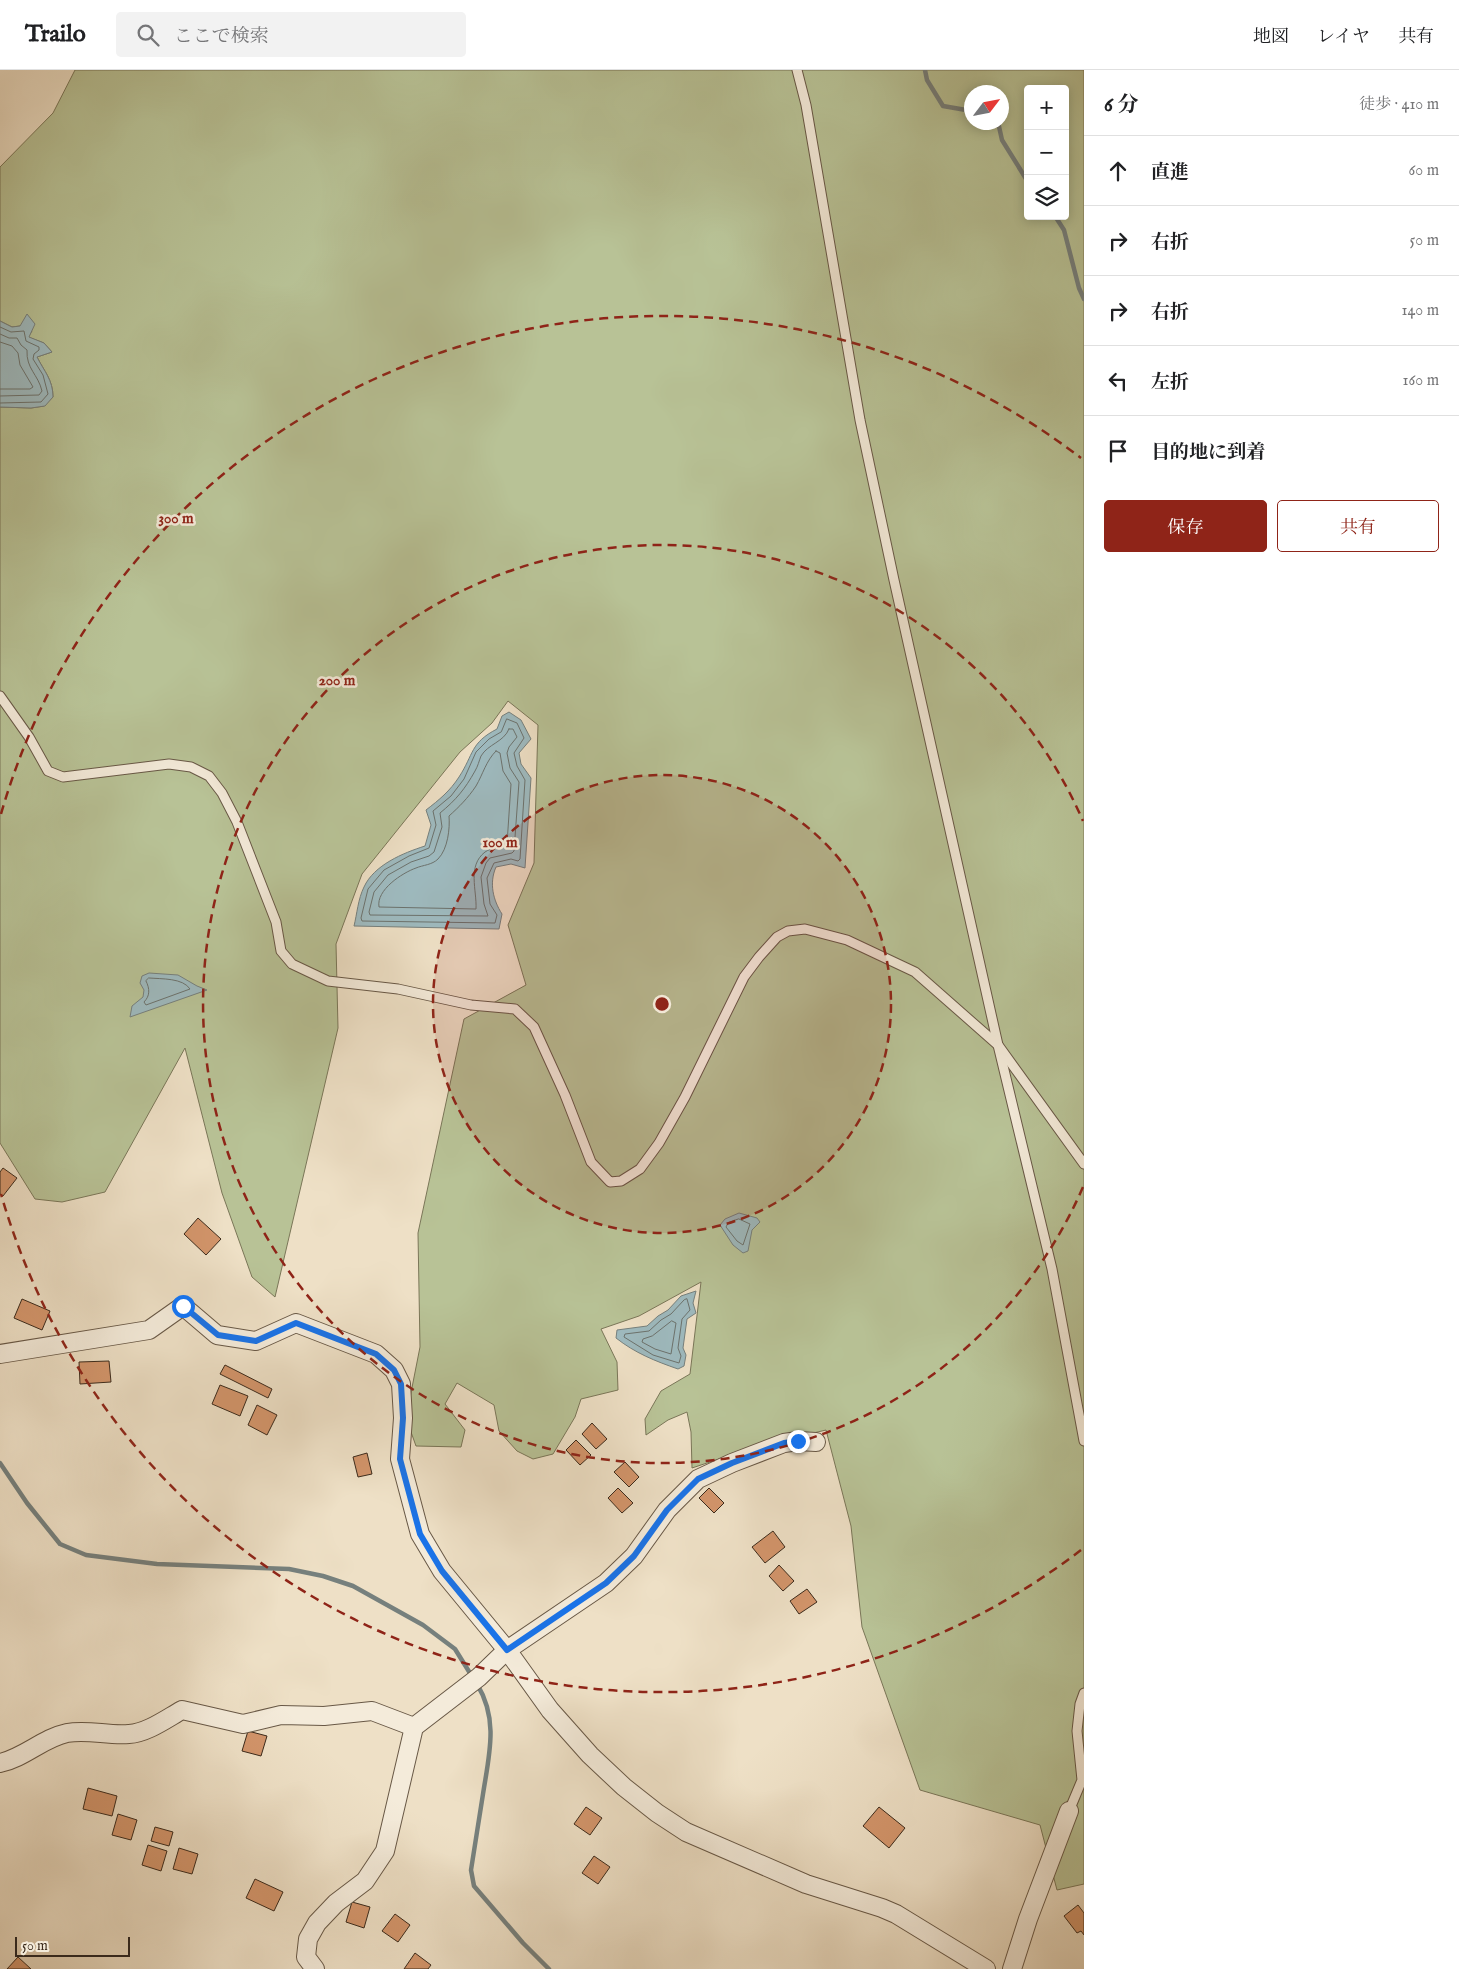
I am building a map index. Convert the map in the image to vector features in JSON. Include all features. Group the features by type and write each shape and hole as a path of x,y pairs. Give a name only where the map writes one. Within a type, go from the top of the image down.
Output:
{"street":[{"path":"0,1354 149,1330 183,1306 218,1335 256,1341 296,1323 376,1354 394,1370 401,1384 403,1418 400,1459 420,1534 442,1571 507,1650 550,1710 590,1755 624,1787 679,1828 806,1884 896,1914 986,1969"},
{"path":"315,1969 306,1957 308,1939 317,1923 336,1903 365,1881 385,1852 414,1727 479,1677 507,1650 606,1583 634,1556 667,1510 698,1479 732,1463 784,1443 798,1441 816,1442"},
{"path":"0,1763 8,1762 48,1740 66,1733 86,1731 130,1734 142,1731 182,1710 243,1724 282,1715 324,1716 372,1711 414,1727"},
{"path":"1012,1969 1028,1919 1069,1811"}],"lane":[{"path":"796,70 806,106 824,220 864,439 998,1045 1052,1269 1084,1441"},
{"path":"0,696 29,737 48,771 63,777 169,764 191,767 209,776 222,793 237,822 276,922 281,951 292,964 328,981 398,989 472,1005 515,1009 534,1026 565,1095 591,1162 610,1182 621,1181 640,1169 659,1143 689,1089 744,977 777,937 788,931 805,929 847,940 916,972 998,1045 1084,1164"},
{"path":"1069,1811 1082,1780 1077,1731 1080,1704 1084,1693"}],"green space":[{"path":"75,70 1084,70 1084,1884 1057,1890 1040,1825 920,1790 862,1627 851,1526 826,1430 755,1447 692,1468 691,1432 687,1412 668,1420 646,1435 645,1419 661,1391 690,1374 701,1282 639,1316 601,1329 617,1362 618,1390 581,1399 575,1417 553,1454 533,1459 517,1451 499,1431 494,1405 457,1383 445,1404 465,1430 461,1447 416,1446 406,1418 420,1347 418,1233 464,1019 526,985 508,925 534,863 538,725 508,701 492,723 460,752 362,874 336,944 338,1028 275,1297 252,1277 222,1193 185,1048 105,1192 62,1202 35,1199 0,1143 0,407 31,408 44,406 53,397 50,381 37,357 52,352 44,343 28,337 32,331 20,326 12,327 0,321 0,167 53,113"}],"water":[{"path":"27,314 35,324 29,337 44,343 52,352 37,357 50,381 53,397 45,406 31,408 0,407 0,321 12,327 20,326"},
{"path":"509,712 521,720 531,739 519,753 521,764 531,778 525,868 511,864 496,867 494,873 493,891 496,903 502,914 499,929 354,926 360,896 369,879 390,861 425,846 431,825 426,810 452,787 477,744 497,729 502,716"},
{"path":"149,973 178,975 207,990 130,1017 132,1006 143,997 144,990 140,983 142,976"},
{"path":"739,1213 757,1218 760,1222 752,1230 748,1251 743,1253 733,1245 720,1225 725,1219"},
{"path":"696,1291 693,1303 696,1313 687,1319 683,1348 686,1355 684,1366 678,1369 653,1360 616,1338 617,1330 647,1326 668,1310 681,1296"}],"building":[{"path":"3,1168 17,1178 3,1196 0,1194 0,1172"},
{"path":"198,1218 221,1239 206,1255 184,1234"},
{"path":"22,1299 50,1311 42,1330 14,1318"},
{"path":"109,1361 111,1382 80,1384 79,1362"},
{"path":"225,1365 272,1389 268,1398 220,1374"},
{"path":"220,1385 248,1396 240,1416 212,1404"},
{"path":"257,1405 277,1415 267,1435 248,1425"},
{"path":"592,1423 607,1439 596,1449 582,1434"},
{"path":"576,1440 591,1455 580,1465 566,1450"},
{"path":"367,1453 372,1474 358,1477 353,1457"},
{"path":"625,1462 639,1477 629,1487 614,1472"},
{"path":"618,1488 633,1503 622,1513 608,1498"},
{"path":"709,1488 724,1503 714,1513 699,1498"},
{"path":"773,1531 785,1547 765,1563 752,1547"},
{"path":"779,1565 794,1581 783,1591 769,1576"},
{"path":"807,1589 817,1602 799,1614 790,1601"},
{"path":"248,1731 267,1736 261,1756 242,1751"},
{"path":"88,1788 117,1796 112,1816 83,1809"},
{"path":"586,1807 602,1818 590,1835 574,1824"},
{"path":"879,1807 905,1828 889,1848 863,1826"},
{"path":"118,1814 137,1820 131,1840 112,1835"},
{"path":"155,1827 173,1832 169,1846 151,1841"},
{"path":"148,1845 167,1851 161,1871 142,1865"},
{"path":"179,1848 198,1854 192,1874 173,1869"},
{"path":"594,1856 610,1867 598,1884 582,1873"},
{"path":"255,1879 283,1892 274,1911 246,1898"},
{"path":"352,1902 370,1907 364,1928 346,1922"},
{"path":"1078,1905 1084,1913 1084,1935 1081,1931 1077,1933 1064,1916"},
{"path":"395,1914 410,1925 398,1942 382,1931"},
{"path":"415,1953 431,1965 428,1969 404,1969"},
{"path":"18,1957 31,1969 7,1969"}],"waterway":[{"path":"925,70 927,80 943,106 964,110"},
{"path":"1000,130 1002,140 1024,176"},
{"path":"1058,220 1064,230 1079,288 1084,299"},
{"path":"0,1463 27,1503 60,1544 86,1555 157,1564 289,1569 323,1576 353,1586 423,1625 455,1649 473,1678"},
{"path":"477,1684 484,1697 488,1711 490,1752 471,1870 474,1886 523,1943 549,1969"}],"route":[{"path":"183,1306 218,1335 256,1341 296,1323 376,1354 394,1370 401,1384 403,1418 400,1459 420,1534 442,1571 507,1650 606,1583 634,1556 667,1510 698,1479 732,1463 784,1443 798,1441"}]}
